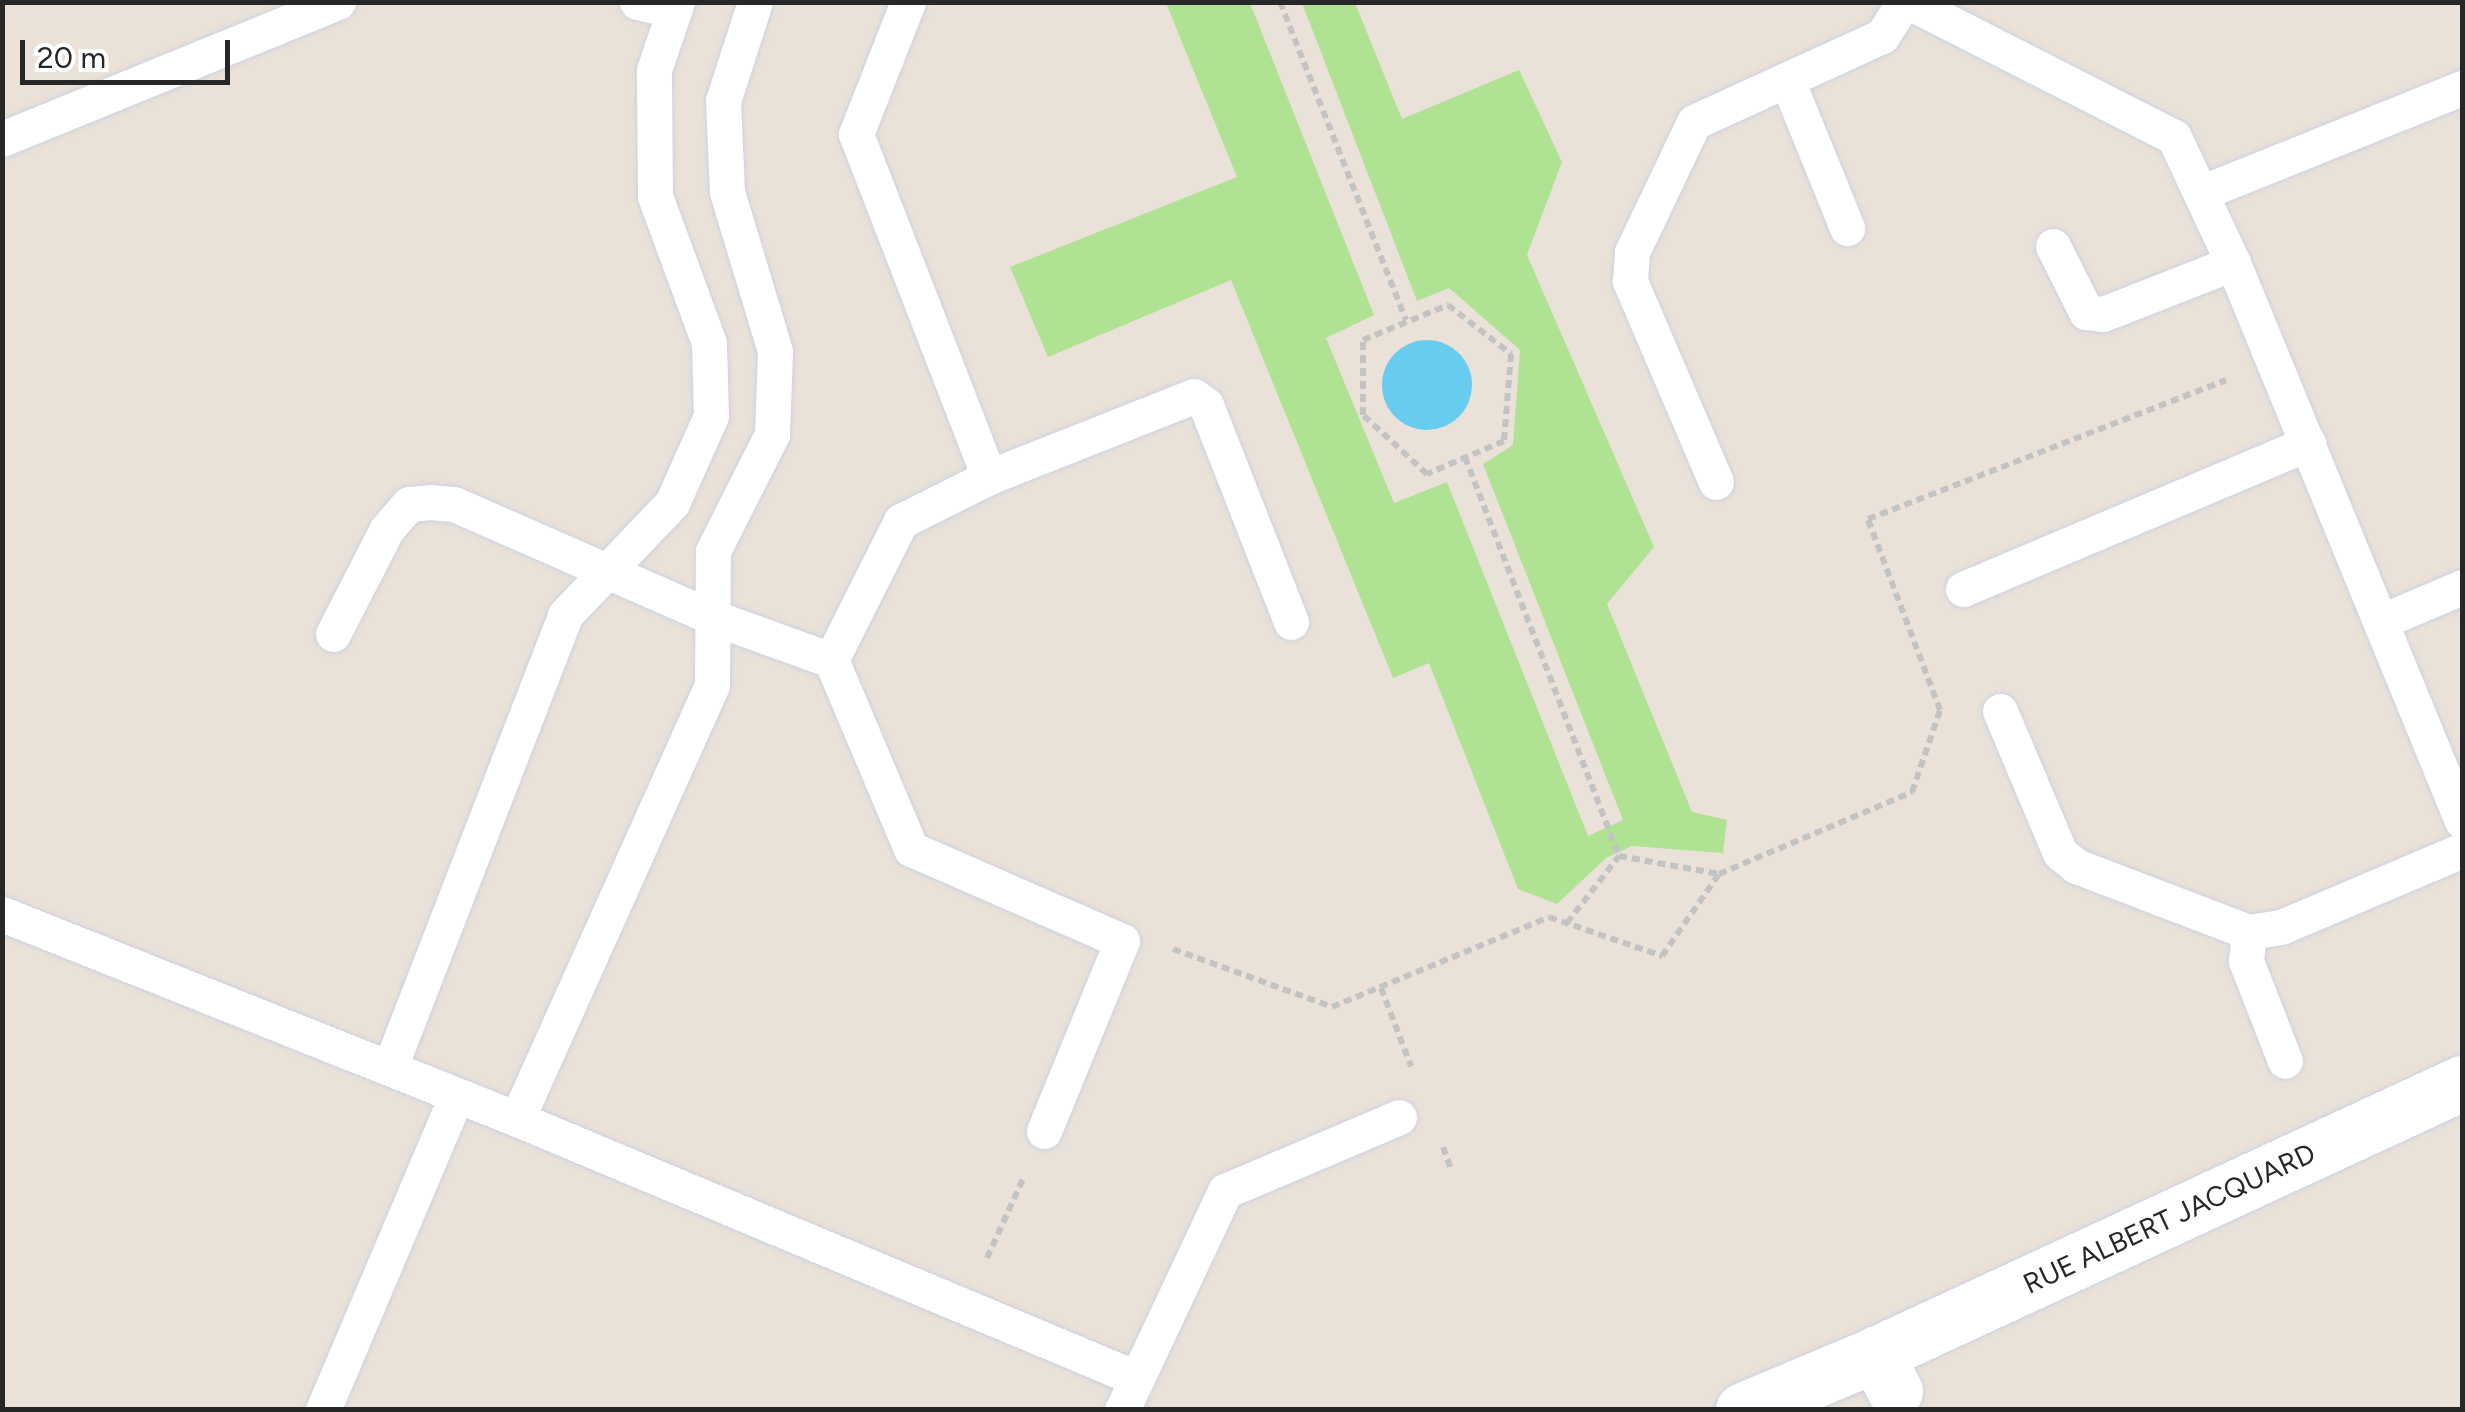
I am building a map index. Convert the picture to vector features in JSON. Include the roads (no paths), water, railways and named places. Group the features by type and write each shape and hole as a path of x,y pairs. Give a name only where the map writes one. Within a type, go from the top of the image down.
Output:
{"street":[{"name":"RUE ALBERT JACQUARD","path":"1743,1410 1886,1372 2462,1083"}],"lane":[{"path":"2,140 338,2"},
{"path":"518,1119 712,685 713,551 772,434 774,350 727,192 723,101 755,2"},
{"path":"908,2 856,134 989,477"},
{"path":"1716,482 1630,281 1632,252 1694,122 1882,36 1906,2 2174,137 2233,263 2462,821"},
{"path":"390,1067 565,614 613,569 672,503 711,416 709,343 654,196 654,70 662,5"},
{"path":"1788,80 1847,228"},
{"path":"2203,192 2462,88"},
{"path":"2054,246 2086,312 2103,314 2233,263"},
{"path":"831,660 901,521 989,477 1194,396 1206,405 1291,622"},
{"path":"1963,589 2308,443"},
{"path":"333,634 388,529 409,504 454,504 613,569 712,617 831,660 911,849 1122,941 1044,1131"},
{"path":"2382,621 2462,587"},
{"path":"2000,711 2060,853 2076,866 2250,932 2280,928 2462,850"},
{"path":"2,914 390,1067 966,1305 1129,1394 1224,1191 1399,1117"},
{"path":"2250,932 2246,961 2285,1061"},
{"path":"323,1410 456,1096"}],"water":[{"path":"1427,340 1444,343 1459,353 1469,368 1469,402 1459,417 1444,427 1427,430 1410,427 1395,417 1385,402 1382,385 1385,368 1395,353 1410,343"}]}
